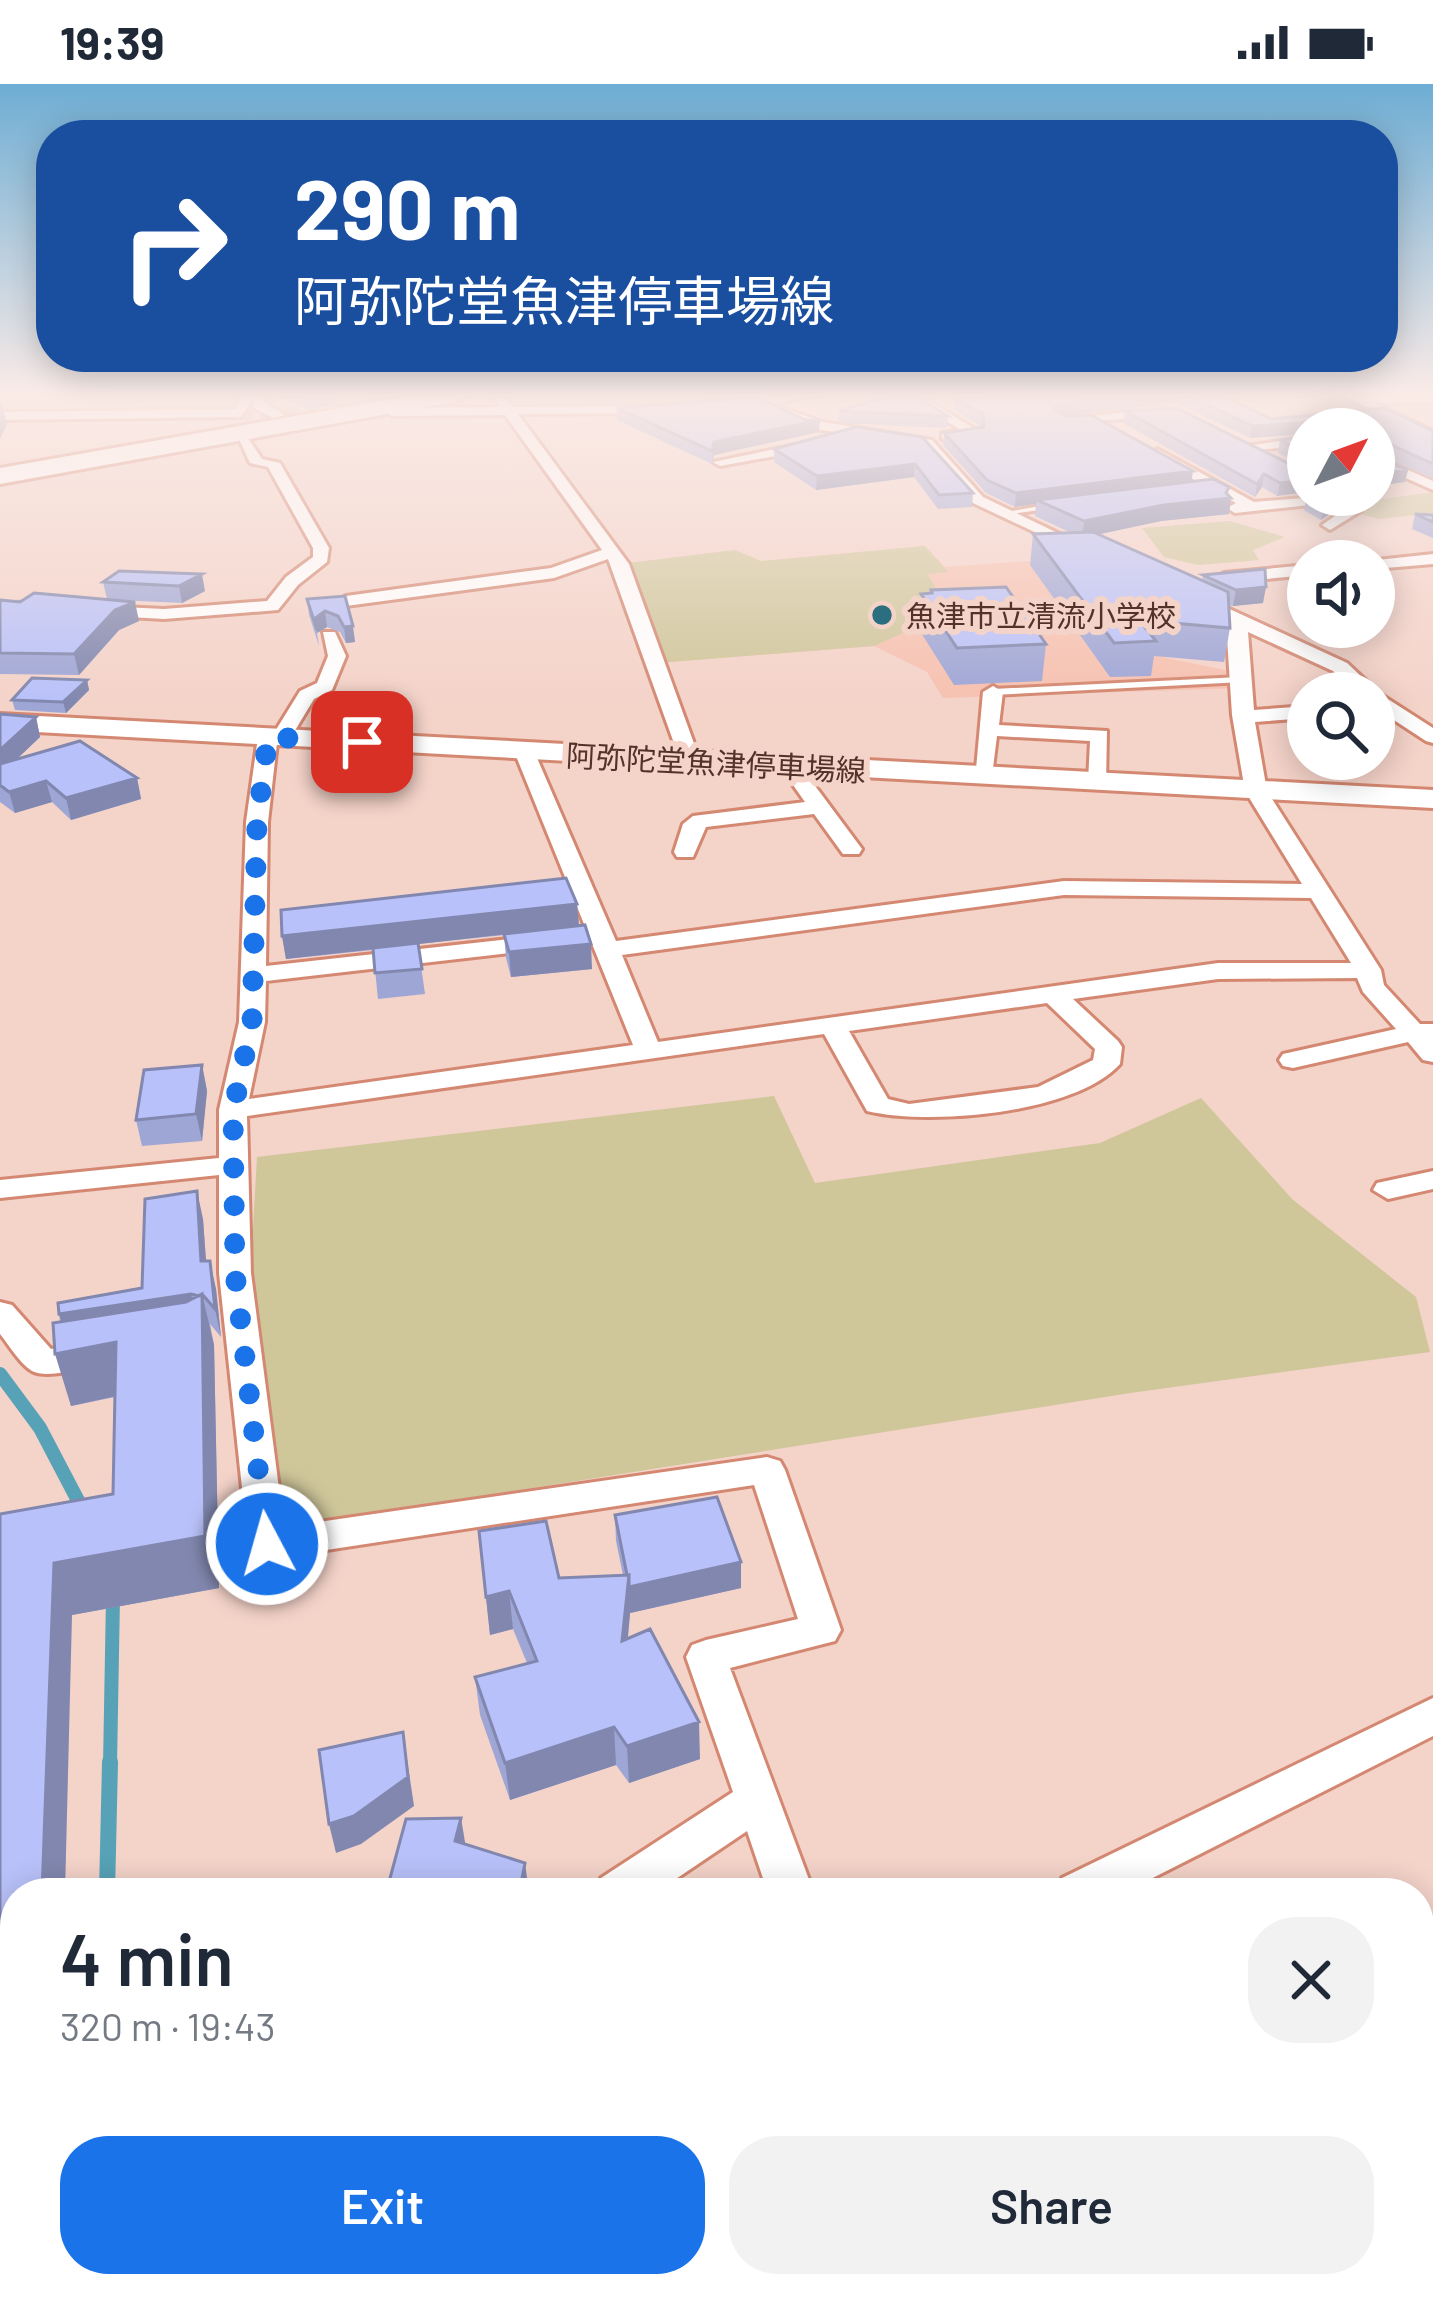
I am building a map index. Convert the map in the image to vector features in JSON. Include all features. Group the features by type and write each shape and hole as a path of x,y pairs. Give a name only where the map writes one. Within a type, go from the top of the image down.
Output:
{"main road":[{"name":"阿弥陀堂魚津停車場線","path":"0,722 1433,800"}],"street":[{"path":"82,609 164,614 272,606 292,581 320,559 321,548 292,497"},
{"path":"572,497 630,583 690,760"},
{"path":"976,497 1105,559"},
{"path":"1235,497 1251,506"},
{"path":"1217,510 1287,502"},
{"path":"1330,525 1345,516"},
{"path":"346,601 554,573 612,552"},
{"path":"1395,563 1433,560"},
{"path":"1216,579 1287,572"},
{"path":"1182,594 1345,672"},
{"path":"1234,619 1256,790 1368,970 1372,987 1426,1039"},
{"path":"328,636 337,656 330,678 307,695 275,737 257,822 252,1022 233,1110 235,1273 267,1544 766,1470 820,1630 706,1657 786,1878"},
{"path":"982,776 993,692"},
{"path":"1395,711 1433,737"},
{"path":"1243,715 1287,716"},
{"path":"1000,730 1100,735 1099,782"},
{"path":"524,752 649,1051"},
{"path":"797,766 796,776 851,849"},
{"path":"685,852 694,824 701,821 820,807"},
{"path":"253,974 604,943 1064,888 1316,892"},
{"path":"233,1110 1217,971 1368,970"},
{"path":"832,1025 877,1105 909,1112 1045,1096 1106,1064 1109,1047 1052,994"},
{"path":"1293,1060 1426,1039"},
{"path":"0,1189 234,1165"},
{"path":"1388,1190 1433,1180"},
{"path":"0,1313 13,1348 43,1362 131,1348"},
{"path":"1108,1878 1433,1716"},
{"path":"640,1878 758,1800"}],"lane":[{"path":"1004,512 1068,504"},
{"path":"993,692 1240,680"}],"shaded area":[{"path":"1395,497 1433,497 1433,513 1380,519 1368,516 1395,516"},
{"path":"1230,521 1285,537 1253,550 1259,560 1198,565 1164,557 1142,528"},
{"name":"魚津市立清流小学校","path":"925,546 945,567 1084,557 1098,585 1158,656 1234,672 1239,688 943,698 927,672 874,646 657,663 621,564 735,550 761,561"},
{"path":"925,546 948,572 927,574 956,620 927,622 874,646 657,663 621,564 735,550 761,561"},
{"path":"774,1096 815,1183 1100,1143 1201,1098 1292,1199 1416,1297 1430,1352 1130,1393 282,1528 251,1264 257,1157"}],"building":[{"path":"1059,497 1231,498 1084,521 1037,500"},
{"path":"1093,532 1228,592 1230,628 1139,620 1156,641 1114,643 1033,534"},
{"path":"1265,569 1266,587 1236,590 1203,575"},
{"path":"119,571 202,574 179,586 103,582"},
{"path":"1006,587 1046,644 957,648 921,594 931,590"},
{"path":"34,593 135,602 115,610 74,654 0,653 0,600 20,602"},
{"path":"345,596 353,626 344,627 338,616 325,611 314,619 317,630 307,599"},
{"path":"32,678 87,680 63,702 12,700"},
{"path":"0,714 36,717 0,750"},
{"path":"80,741 137,778 66,798 46,781 9,792 0,785 0,764"},
{"path":"566,878 577,904 282,936 281,910"},
{"path":"585,925 591,944 509,952 504,934"},
{"path":"418,943 422,969 375,973 373,948"},
{"path":"202,1065 196,1114 136,1120 144,1070"},
{"path":"197,1191 201,1261 210,1261 215,1309 202,1294 191,1294 59,1314 58,1303 142,1288 145,1199"},
{"path":"202,1294 205,1536 54,1563 43,1878 0,1878 0,1514 113,1494 116,1342 55,1354 53,1323 186,1302"},
{"path":"717,1497 741,1562 629,1587 615,1515"},
{"path":"546,1521 559,1578 629,1575 622,1641 650,1629 699,1722 627,1746 614,1727 505,1763 475,1677 537,1661 509,1591 486,1597 479,1531"},
{"path":"403,1732 408,1777 354,1816 329,1824 319,1750"},
{"path":"461,1818 455,1841 525,1863 522,1878 390,1878 406,1819"}],"waterway":[{"path":"0,1374 40,1428 84,1512"},
{"path":"110,1765 113,1597"},
{"path":"107,1878 110,1762"}],"place":[{"name":"魚津市立清流小学校","path":"882,615"}],"route":[{"path":"267,1544 244,1318 235,1273 233,1110 252,1022 253,886 262,770 268,737 362,742"}]}
